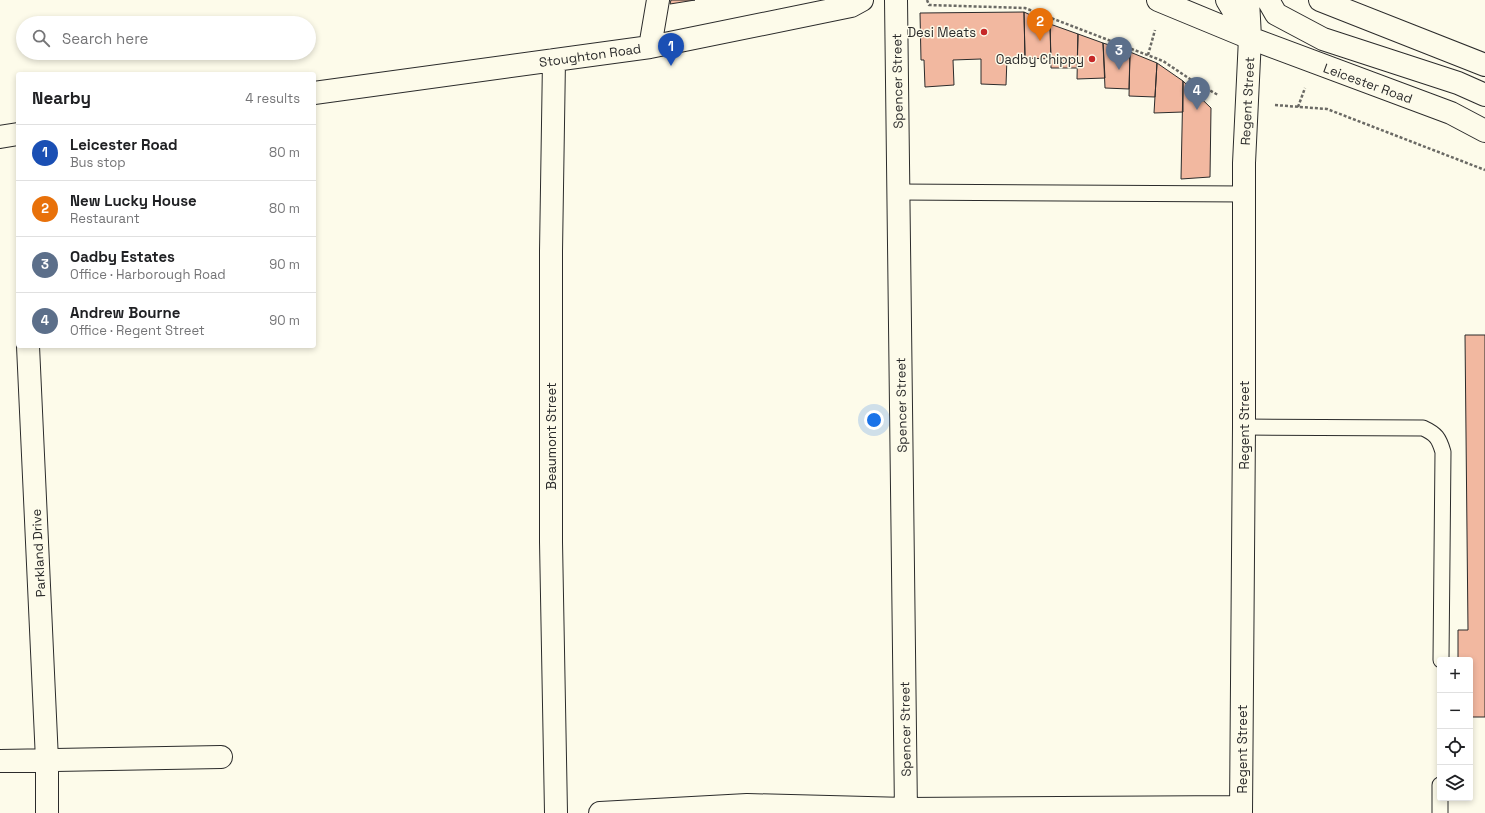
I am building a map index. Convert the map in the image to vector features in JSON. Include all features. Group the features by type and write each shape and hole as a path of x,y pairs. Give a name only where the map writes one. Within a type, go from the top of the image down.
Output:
{"main road":[{"path":"650,46 658,0"},
{"name":"Spencer Street","path":"896,0 906,811"},
{"name":"Leicester Road","path":"1158,0 1250,38 1451,113 1485,131"},
{"path":"1227,0 1250,38"},
{"name":"Regent Street","path":"1241,810 1244,427 1244,163 1250,38 1248,0"},
{"path":"1268,0 1276,14 1323,39 1458,83 1485,95"},
{"path":"1320,0 1485,65"},
{"name":"Stoughton Road","path":"316,93 650,46 855,2"},
{"name":"Beaumont Street","path":"554,60 551,251 551,542 556,813"},
{"path":"0,136 16,135"},
{"name":"Parkland Drive","path":"28,348 47,760 47,813"},
{"path":"0,761 221,757"},
{"path":"600,813 748,805 906,811 1241,810"}],"lane":[{"path":"898,192 1245,194"},
{"path":"1244,427 1423,428 1432,432 1440,440 1443,452 1441,657"},
{"path":"1440,801 1440,813"}],"path":[{"path":"927,0 929,5 1025,8 1163,61 1190,80 1222,97 1246,106 1260,110 1273,105 1327,109 1485,170"}],"building":[{"path":"671,0 695,0 670,4"},
{"path":"1024,12 1025,58 1007,58 1006,85 981,84 981,59 953,60 954,85 925,87 924,60 921,60 920,13"},
{"path":"1024,12 1050,24 1051,59 1025,58"},
{"path":"1050,24 1078,34 1077,68 1051,68"},
{"path":"1078,34 1103,43 1105,78 1077,79"},
{"path":"1103,43 1130,52 1129,89 1105,88"},
{"path":"1130,52 1157,63 1155,97 1129,96"},
{"path":"1157,63 1183,81 1183,112 1154,113"},
{"path":"1183,81 1211,108 1210,177 1181,179"},
{"path":"1465,335 1485,335 1485,717 1473,717 1473,657 1458,657 1458,630 1468,630"}],"place":[{"name":"Desi Meats","path":"984,32"},
{"name":"New Lucky House","path":"1040,41"},
{"name":"Oadby Chippy","path":"1092,59"},
{"name":"Leicester Road","path":"671,66"},
{"name":"Oadby Estates","path":"1119,70"},
{"name":"Andrew Bourne","path":"1197,110"}]}
